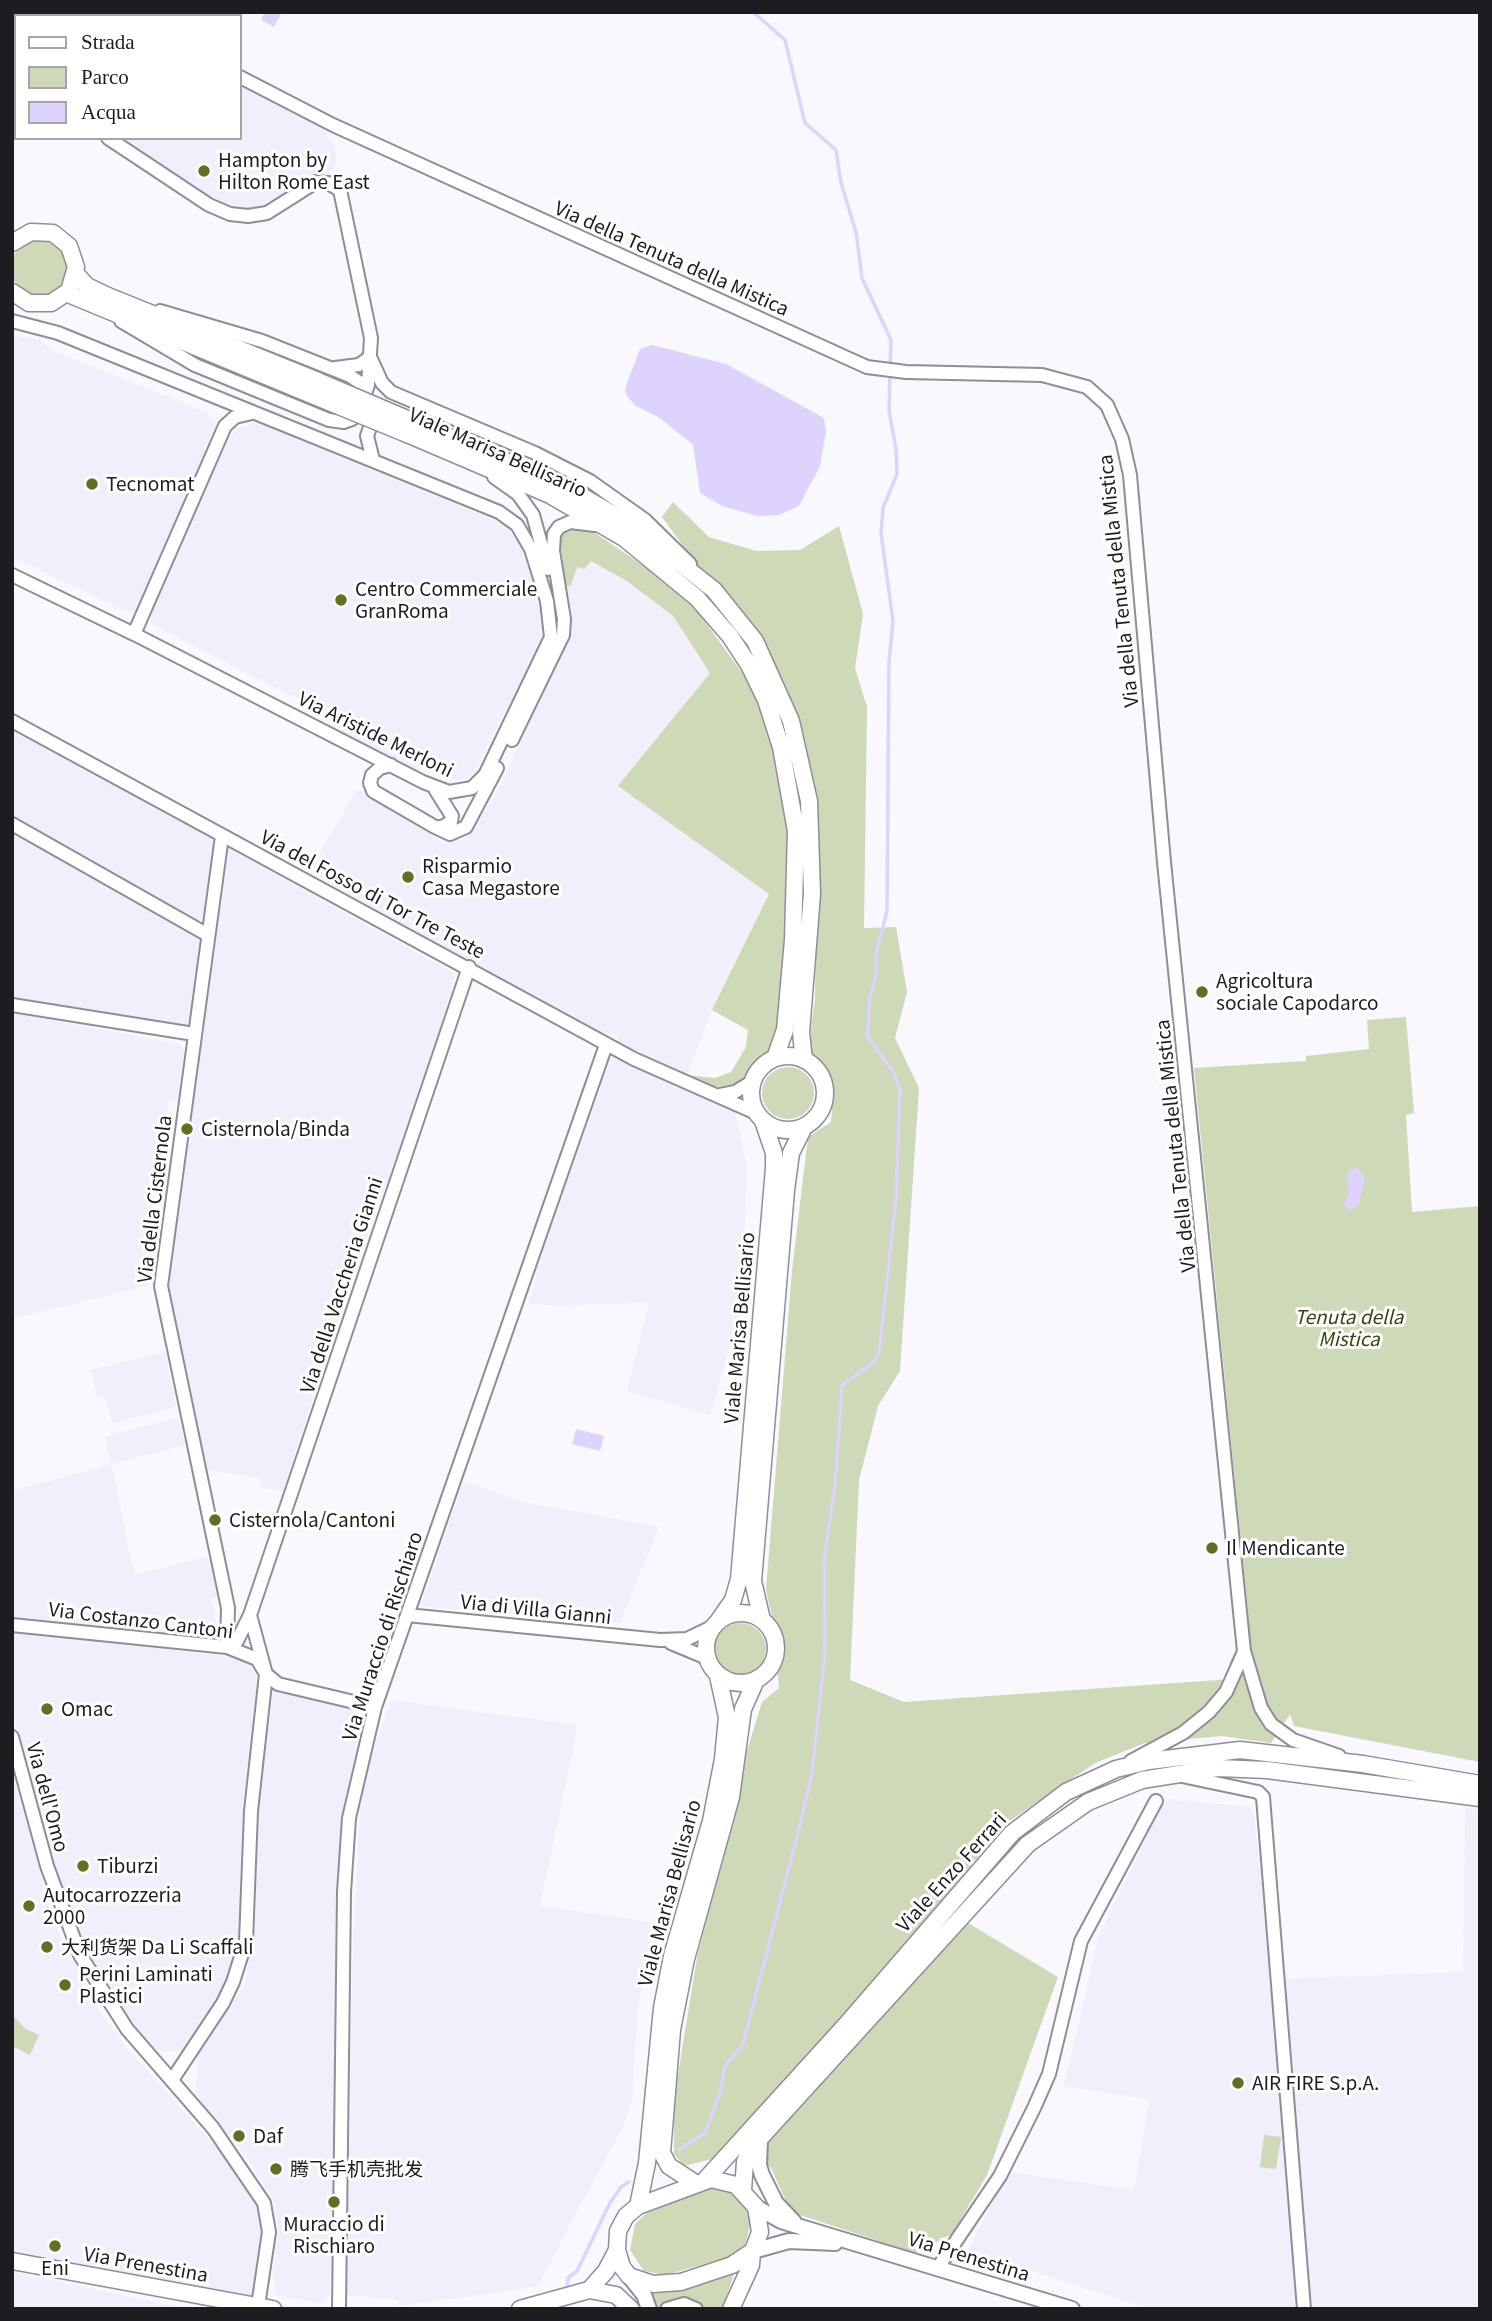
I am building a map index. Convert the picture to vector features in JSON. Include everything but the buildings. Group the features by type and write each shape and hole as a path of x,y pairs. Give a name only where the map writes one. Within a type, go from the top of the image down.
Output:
{"main road":[{"path":"12,243 31,232 53,233 65,241 73,253 76,274 66,293 51,303 23,301 12,292"},
{"name":"Viale Marisa Bellisario","path":"76,274 102,300"},
{"name":"Viale Marisa Bellisario","path":"66,293 102,300 315,388 550,495 624,538 683,586 730,636 755,677 779,737 792,798 797,865 785,1026 775,1058"},
{"name":"Viale Marisa Bellisario","path":"411,431 530,471 604,507 662,545 719,595 744,624 776,682 796,737 806,779 812,861 810,943 801,1033 804,1060"},
{"path":"785,1056 804,1060 821,1076 825,1099 821,1110 804,1127 782,1130 759,1117 750,1091 752,1081 765,1063 775,1058 785,1056"},
{"name":"Viale Marisa Bellisario","path":"715,1624 736,1593 740,1565 774,1168 774,1153 759,1117"},
{"name":"Viale Marisa Bellisario","path":"762,1620 753,1581 785,1204 792,1153 804,1127"},
{"path":"740,1612 762,1620 772,1633 776,1653 771,1667 756,1680 737,1684 718,1676 707,1658 706,1642 715,1624 740,1612"},
{"name":"Viale Marisa Bellisario","path":"638,2206 647,2163 662,2008 672,1956 711,1821 723,1759 727,1717 718,1676"},
{"name":"Viale Marisa Bellisario","path":"701,2181 669,2166 662,2152 672,2030 686,1959 731,1797 743,1709 756,1680"},
{"name":"Viale Enzo Ferrari","path":"701,2181 836,2036 1012,1833 1066,1791 1116,1769 1187,1755 1240,1750 1363,1764 1480,1784"},
{"name":"Viale Enzo Ferrari","path":"743,2190 746,2156 1028,1844 1088,1801 1117,1788 1171,1773 1217,1768 1267,1770 1480,1798"},
{"path":"589,2290 606,2270 617,2250 621,2223 638,2206 701,2181 728,2181 743,2190 757,2207 760,2232 751,2265 731,2309"},
{"path":"617,2250 622,2267 629,2276 653,2284 681,2282 732,2265 753,2252"},
{"name":"Via Prenestina","path":"12,2261 265,2307"},
{"path":"520,2309 589,2290 620,2297 631,2309"}],"street":[{"name":"Via della Tenuta della Mistica","path":"242,78 333,125 837,354 891,371 1031,374 1080,384 1095,392 1107,405 1126,451 1244,1651 1261,1708 1277,1730 1293,1740 1363,1764"},
{"path":"111,140 209,205 230,214 248,216 267,213 316,182 337,188 344,198 371,332 370,357 364,397 350,421 335,433 317,438"},
{"name":"Viale Marisa Bellisario","path":"102,300 231,331 332,368 357,380 364,397"},
{"name":"Viale Marisa Bellisario","path":"102,300 150,341 195,365 324,418 339,422 350,421"},
{"path":"12,321 41,326 488,506 517,525 531,549 542,583 551,637"},
{"path":"332,368 355,366 370,357"},
{"path":"370,357 382,383 399,396"},
{"path":"373,460 367,436 375,413 388,397 399,396"},
{"name":"Viale Marisa Bellisario","path":"399,396 535,453 606,490 660,533 719,595"},
{"path":"134,634 225,426 235,416 253,412"},
{"path":"411,431 437,453 502,482 527,506 541,539 554,601 556,615 551,637"},
{"path":"391,765 380,768 372,775 370,783 373,791 435,827 453,834 470,823 560,643 564,619 552,551 556,530 566,523 581,521 624,538"},
{"name":"Via Aristide Merloni","path":"12,575 434,787 462,792 481,781 551,637"},
{"name":"Via del Fosso di Tor Tre Teste","path":"12,721 469,967 606,1045 681,1082 719,1095 759,1117"},
{"path":"434,787 452,816 448,825 435,827"},
{"path":"12,824 208,935"},
{"name":"Via della Cisternola","path":"222,836 161,1286 229,1613 227,1647"},
{"name":"Via della Vaccheria Gianni","path":"227,1647 236,1643 250,1615 469,967"},
{"path":"12,1005 194,1034"},
{"name":"Via Muraccio di Rischiaro","path":"338,2309 345,1880 349,1818 375,1707 606,1045"},
{"path":"719,1095 736,1092 752,1081"},
{"path":"172,2080 233,1982 246,1941 251,1811 267,1674 250,1615 229,1613"},
{"name":"Via di Villa Gianni","path":"407,1615 660,1640 687,1639 715,1624"},
{"name":"Via Costanzo Cantoni","path":"12,1625 227,1647 254,1657 267,1674 288,1687 375,1707"},
{"name":"Via di Villa Gianni","path":"660,1640 707,1658"},
{"name":"Via della Tenuta della Mistica","path":"1116,1769 1183,1733 1209,1713 1226,1692 1244,1651"},
{"name":"Via dell'Omo","path":"12,1737 47,1866 73,1940 103,1995 144,2050 194,2105 244,2169 267,2213 270,2232 265,2307"},
{"path":"1171,1773 1258,1792 1263,1797 1304,2309"},
{"path":"937,2269 1000,2176 1034,2108 1049,2074 1081,1941 1156,1801"},
{"path":"760,2141 759,2165 762,2175 781,2210 798,2225"},
{"name":"Via Prenestina","path":"757,2207 781,2221 1072,2309"},
{"name":"Via Prenestina","path":"753,2252 799,2240 854,2244"},
{"path":"629,2276 644,2295 649,2309"},
{"path":"667,2309 684,2304 696,2309"}],"shaded area":[{"path":"242,82 319,122 334,147 337,159 334,169 259,211 232,210 120,140 242,140"},
{"name":"Tecnomat","path":"12,335 40,340 56,352 208,413 216,424 215,435 204,446 208,455 197,480 187,484 188,498 138,614 12,557"},
{"path":"255,422 493,520 506,527 522,547 541,601 543,623 540,644 471,777 456,781 423,764 418,773 340,734 344,723 150,623 151,607 229,439 235,430"},
{"path":"591,561 627,581 673,616 710,673 619,786 769,894 712,1010 687,1075 617,1041 619,1035 596,1031 309,872 357,789 442,842 464,839 473,832 498,790 565,650 570,619 566,587 571,584 577,566"},
{"path":"12,728 216,839 204,918 193,921 12,818"},
{"path":"12,832 201,941 190,1030 12,999"},
{"path":"229,849 455,974 431,1062 348,1288 283,1491 260,1487 261,1478 207,1470 168,1287"},
{"path":"12,1013 179,1044 184,1049 177,1101 169,1100 161,1150 154,1205 162,1218 154,1261 150,1262 150,1285 12,1319"},
{"path":"613,1053 735,1112 747,1166 742,1303 710,1415 627,1391 649,1302 561,1306 529,1304 543,1250"},
{"path":"165,1352 176,1407 112,1423 105,1396 97,1397 91,1370"},
{"path":"178,1417 185,1445 112,1464 134,1575 208,1556 217,1597 211,1599 217,1625 211,1637 12,1619 12,1491 111,1464 105,1437"},
{"path":"464,1481 518,1501 659,1527 620,1623 421,1606"},
{"path":"12,1631 245,1659 258,1680 245,1814 242,1914 235,1954 222,1992 182,2052 148,2049 94,1969 69,1916 12,1707"},
{"path":"273,1690 365,1712 344,1804 339,1872 335,1941 335,2177 330,2294 322,2303 277,2296 273,2273 278,2231 274,2203 250,2162 195,2096 199,2054 245,1985 253,1931 256,1809 267,1713"},
{"path":"391,1700 578,1725 540,1906 658,1923 638,2006 632,2100 624,2124 537,2287 398,2306 398,2300 347,2295 352,1974 359,1820 367,1768"},
{"path":"12,1770 53,1920 92,1999 124,2045 231,2164 258,2201 266,2229 254,2298 12,2254 12,2046 30,2054 26,2029 12,2015"},
{"path":"1165,1799 1252,1807 1277,1979 1463,1972 1465,1807 1480,1809 1480,2309 1151,2309 967,2251 1009,2172 1134,2190 1149,2099 1064,2086 1099,1936"},
{"path":"12,2272 188,2309 12,2309"}],"green space":[{"path":"39,240 50,242 59,248 65,257 65,279 59,288 50,294 39,296 28,294 19,288 13,279 11,268 13,257 19,248 28,242"},
{"name":"Tenuta della Mistica","path":"673,502 709,537 756,551 800,550 839,526 863,614 855,668 867,707 864,928 896,927 907,992 895,1038 919,1088 900,1371 878,1406 859,1480 850,1680 904,1702 1232,1679 1229,1664 1249,1622 1194,1068 1306,1061 1306,1056 1369,1049 1367,1020 1406,1017 1414,1113 1406,1115 1412,1212 1480,1206 1480,1762 1294,1726 1290,1714 1271,1743 1222,1736 1145,1743 1095,1763 1005,1824 931,1914 968,1923 1058,1977 987,2175 952,2234 915,2253 791,2212 771,2168 733,2135 712,2159 684,2166 674,2154 674,2099 697,1958 746,1754 762,1702 779,1688 774,1626 766,1590 792,1271 808,1137 831,1122 834,1084 808,1055 815,998 818,804 783,682 662,517"},
{"path":"577,526 586,527 684,593 754,689 770,731 789,822 793,866 777,1044 745,1081 736,1086 710,1087 684,1079 687,1075 715,1078 731,1072 746,1047 748,1030 712,1010 769,894 618,786 710,673 673,616 627,581 591,561 584,569 577,567 571,585 566,587 560,539 567,530"},
{"path":"788,1067 807,1074 814,1093 807,1112 788,1119 769,1112 762,1093 769,1074"},
{"path":"740,1623 750,1625 758,1631 764,1639 764,1659 758,1667 750,1673 740,1675 730,1673 722,1667 716,1659 714,1649 716,1639 722,1631 730,1625"},
{"path":"12,2015 26,2029 39,2035 30,2055 12,2046"},
{"path":"1264,2135 1281,2137 1276,2169 1260,2167"},
{"path":"709,2188 727,2190 745,2204 751,2221 745,2246 730,2257 665,2275 644,2271 630,2250 635,2224 647,2213"},
{"path":"735,2271 722,2309 704,2309 697,2303 682,2299 656,2309 649,2292 671,2291"}],"water":[{"path":"265,12 282,12 274,27 261,20"},
{"path":"652,345 726,364 824,418 826,432 820,466 799,506 779,515 757,516 722,506 700,493 693,445 660,418 636,406 626,395 625,388 640,349"},
{"path":"1358,1168 1365,1177 1359,1204 1350,1211 1344,1204 1349,1192 1347,1175 1351,1169"},
{"path":"576,1429 604,1436 600,1451 572,1444"}],"waterway":[{"path":"678,2150 705,2133 720,2093 725,2066 743,2044 812,1773 825,1652 824,1560 835,1486 842,1385 871,1365 879,1354 896,1199 900,1089 894,1073 867,1036 870,998 876,975 876,954 887,911 889,662 893,621 881,533 883,508 897,474 896,449 889,411 891,340 862,278 856,232 841,183 836,150 805,123 785,40 753,12"},
{"path":"567,2290 568,2278 577,2271 610,2203 621,2187 629,2182"}],"place":[{"name":"Hampton by Hilton Rome East","path":"204,171"},
{"name":"Tecnomat","path":"92,484"},
{"name":"Centro Commerciale GranRoma","path":"341,600"},
{"name":"Risparmio Casa Megastore","path":"408,877"},
{"name":"Agricoltura sociale Capodarco","path":"1202,992"},
{"name":"Cisternola/Binda","path":"187,1129"},
{"name":"Cisternola/Cantoni","path":"215,1520"},
{"name":"Il Mendicante","path":"1212,1548"},
{"name":"Omac","path":"47,1709"},
{"name":"Tiburzi","path":"83,1866"},
{"name":"Autocarrozzeria 2000","path":"29,1906"},
{"name":"大利货架 Da Li Scaffali","path":"47,1947"},
{"name":"Perini Laminati Plastici","path":"65,1985"},
{"name":"AIR FIRE S.p.A.","path":"1238,2083"},
{"name":"Daf","path":"239,2136"},
{"name":"腾飞手机壳批发","path":"276,2169"},
{"name":"Muraccio di Rischiaro","path":"334,2202"},
{"name":"Eni","path":"55,2246"}]}
